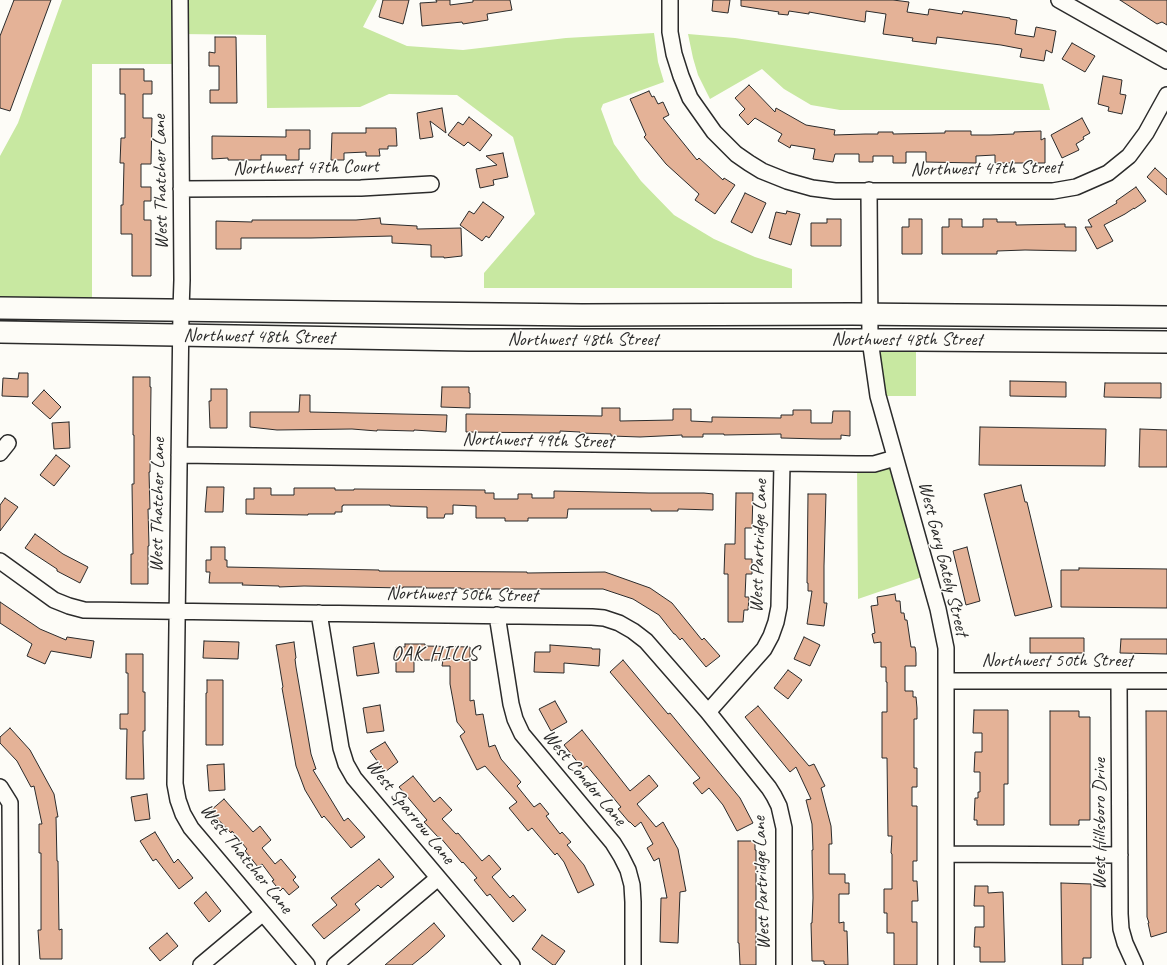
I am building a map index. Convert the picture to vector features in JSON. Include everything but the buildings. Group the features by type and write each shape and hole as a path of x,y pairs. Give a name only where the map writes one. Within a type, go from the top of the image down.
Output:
{"main road":[{"name":"Northwest 48th Street","path":"0,308 582,315 870,314 1167,316"},
{"name":"Northwest 48th Street","path":"0,332 468,340 1167,342"}],"street":[{"name":"West Thatcher Lane","path":"180,0 182,280 175,784 178,800 183,814 191,828 307,965"},
{"name":"Northwest 47th Street","path":"670,0 670,32 672,43 684,86 698,110 725,144 749,163 762,171 787,181 812,188 835,191 1053,191 1076,187 1108,173 1129,156 1146,133 1167,95"},
{"path":"1059,0 1167,61"},
{"name":"Northwest 47th Court","path":"181,189 361,188 431,184"},
{"name":"West Gary Gately Street","path":"869,190 870,340 878,396 942,628 946,648 946,965"},
{"name":"Northwest 49th Street","path":"179,455 782,464 874,464 895,458"},
{"name":"West Partridge Lane","path":"782,464 779,607 776,622 764,649 708,712 769,788 780,810 784,828 784,965"},
{"path":"0,561 44,594 69,606 84,610 177,611"},
{"name":"Northwest 50th Street","path":"177,611 497,615 604,618 619,623 646,641 708,712"},
{"name":"West Sparrow Lane","path":"319,613 341,748 346,764 354,778 512,965"},
{"name":"West Condor Lane","path":"497,615 511,704 515,719 522,734 613,844 622,856 628,870 632,885 633,902 633,965"},
{"name":"Northwest 50th Street","path":"946,681 1167,681"},
{"name":"West Hillsboro Drive","path":"1119,681 1121,928 1134,965"},
{"path":"0,786 10,803 5,912 11,965"},
{"path":"946,854 1120,855"},
{"path":"335,965 438,878"},
{"path":"201,965 263,913"}],"green space":[{"path":"62,0 377,0 363,27 407,46 463,50 566,38 654,33 658,62 664,82 603,104 601,109 614,144 641,181 674,215 714,239 755,257 792,269 792,288 484,288 484,273 535,214 513,137 457,95 389,94 360,107 267,108 266,35 180,34 180,64 92,64 92,310 0,308 0,156 18,123"},
{"path":"688,34 735,38 1043,84 1050,110 840,110 811,105 784,89 762,69 710,99 698,75"},
{"path":"870,340 916,340 916,396 878,396"},
{"path":"895,458 928,575 858,599 857,464"}],"district":[{"name":"OAK HILLS","path":"435,655"}]}
